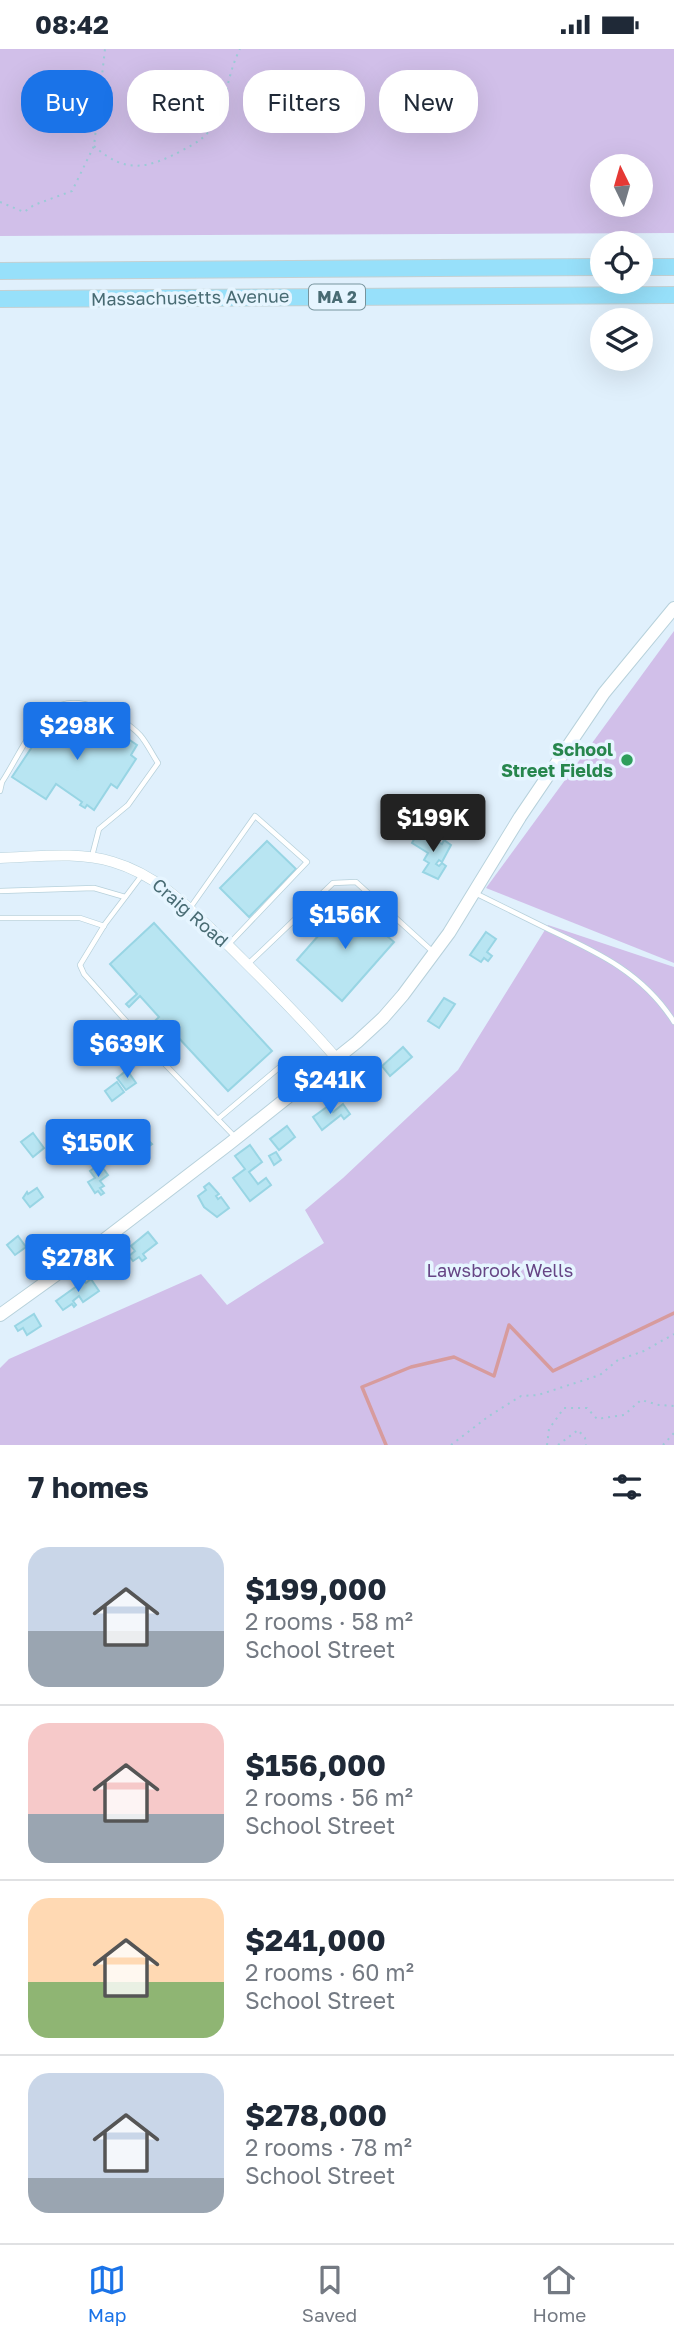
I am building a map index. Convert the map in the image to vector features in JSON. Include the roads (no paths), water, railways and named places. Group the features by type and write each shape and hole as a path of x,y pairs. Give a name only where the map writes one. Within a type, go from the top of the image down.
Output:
{"highway":[{"name":"Massachusetts Avenue","path":"0,271 590,267"},
{"path":"653,267 674,267"},
{"name":"Massachusetts Avenue","path":"0,299 674,295"}],"street":[{"path":"1,1313 92,1249 236,1139 337,1059 383,1018 435,953 549,772 604,693 674,608"},
{"name":"Craig Road","path":"0,858 92,858 112,861 156,881 189,908 297,1012 337,1059"}],"lane":[{"path":"0,791 2,782 37,727 54,708 79,702 112,713 140,735 158,763 128,805 99,829 92,858"},
{"path":"189,908 255,816 307,862 228,946"},
{"path":"142,874 104,926 80,965 159,1058 236,1139"},
{"path":"247,965 333,883 356,882 435,953"},
{"path":"0,891 94,888 125,897"},
{"path":"473,892 607,957 649,990 674,1022"},
{"path":"0,918 80,918 104,926"},
{"path":"218,1119 281,1066"}],"waterway":[{"path":"386,1445 362,1387 411,1367 454,1357 494,1376 509,1325 553,1371 674,1313"}],"place":[{"name":"School Street Fields","path":"627,760"}],"park label":[{"name":"Lawsbrook Wells","path":"500,1271"}]}
